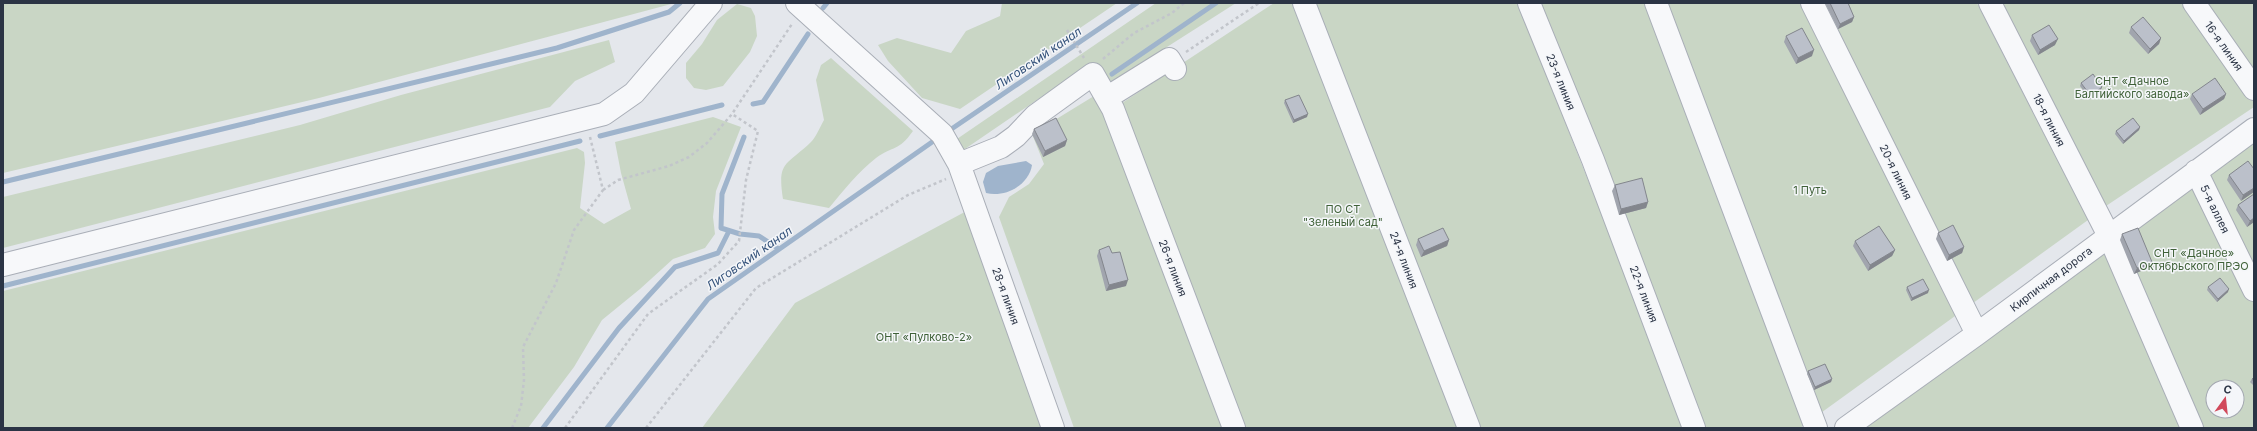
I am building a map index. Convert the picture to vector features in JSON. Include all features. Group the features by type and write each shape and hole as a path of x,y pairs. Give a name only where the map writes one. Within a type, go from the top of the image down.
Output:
{"street":[{"path":"3,265 604,114 634,93 711,3"},
{"name":"24-я линия","path":"1304,3 1469,428"},
{"name":"23-я линия","path":"1529,3 1593,160"},
{"path":"1656,3 1816,428"},
{"name":"18-я линия","path":"1990,3 2109,236 2192,428"},
{"name":"16-я линия","path":"2194,3 2254,89"},
{"name":"28-я линия","path":"800,6 942,134 959,164 1053,428"},
{"name":"20-я линия","path":"1814,6 1977,334"},
{"path":"1110,103 1172,64"},
{"path":"959,164 1001,147 1016,136 1035,116 1089,66"},
{"name":"26-я линия","path":"1089,66 1110,103 1234,428"},
{"name":"Кирпичная дорога","path":"1846,428 1977,334 2254,129"},
{"name":"22-я линия","path":"1593,160 1694,428"},
{"name":"5-я аллея","path":"2196,171 2254,290"}],"path":[{"path":"1067,30 1089,66 1099,62 1124,41 1172,13 1184,3"},
{"path":"1172,64 1181,56 1259,3"},
{"path":"512,428 521,406 524,380 523,347 556,283 574,230 603,190 618,180 656,171 689,157 707,143 732,114 800,6"},
{"path":"565,428 648,314 718,264 739,241 746,180 758,131 732,114"},
{"path":"586,118 603,190"},
{"path":"646,428 756,288 908,195 948,178 959,164"}],"green space":[{"path":"3,3 675,3 319,98 3,173"},
{"path":"1002,3 1117,3 960,109 922,98 888,61 878,45 897,38 951,53 966,31 1000,16"},
{"path":"1156,3 1236,3 1112,82 1091,63 962,151 954,141"},
{"name":"ПО СТ \"Зеленый сад\"","path":"1274,3 1518,3 1686,428 1074,428 999,217 1009,197 1029,184 1044,164 1032,134 1094,96 1113,109"},
{"name":"1 Путь","path":"1537,3 1977,3 2088,220 1800,428 1700,428"},
{"name":"СНТ «Дачное Балтийского завода»","path":"1994,3 2254,3 2254,107 2100,210"},
{"path":"737,4 751,8 755,16 757,36 750,52 723,86 706,90 694,88 686,78 686,63 702,44 717,20"},
{"path":"609,40 615,62 575,81 550,107 3,248 3,197 300,125 401,95"},
{"path":"831,58 913,131 908,138 899,145 869,163 829,208 783,199 781,177 785,165 813,140 824,120 816,80 821,65"},
{"path":"713,117 741,127 716,191 713,217 715,234 705,248 673,259 640,289 602,320 574,367 528,428 3,428 3,291 577,148 584,152 585,163 580,208 604,224 631,209 621,173 615,142"},
{"name":"СНТ «Дачное» Октябрьского ПРЭО","path":"2254,141 2254,428 2203,428 2118,238"},
{"name":"ОНТ «Пулково-2»","path":"974,207 1053,428 702,428 795,303"},
{"path":"2109,236 2192,428 1846,428"}],"water":[{"path":"1026,161 1032,165 1026,179 1021,184 1008,192 1001,194 986,193 983,182 986,173 998,166"}],"building":[{"path":"1830,3 1848,3 1854,17 1840,24"},
{"path":"2143,17 2161,38 2150,49 2131,27"},
{"path":"2049,25 2058,39 2040,50 2032,35"},
{"path":"1802,28 1814,50 1798,58 1786,36"},
{"path":"2093,74 2102,87 2091,96 2081,83"},
{"path":"2215,78 2226,94 2203,109 2192,94"},
{"path":"1299,95 1308,114 1294,120 1285,100"},
{"path":"1056,118 1067,140 1045,151 1034,129"},
{"path":"2133,118 2140,127 2124,141 2116,131"},
{"path":"2248,161 2254,169 2254,188 2243,195 2229,175"},
{"path":"1642,178 1648,202 1621,209 1615,185"},
{"path":"2254,194 2254,218 2250,221 2238,205"},
{"path":"1953,225 1964,247 1949,255 1938,233"},
{"path":"1879,226 1895,250 1870,265 1855,241"},
{"path":"1443,228 1449,240 1424,251 1418,239"},
{"path":"2138,228 2152,262 2137,268 2122,234"},
{"path":"1109,246 1112,253 1120,252 1128,280 1109,285 1099,250"},
{"path":"2220,278 2229,289 2218,299 2208,287"},
{"path":"1923,279 1929,290 1912,298 1907,287"},
{"path":"1825,364 1832,379 1815,387 1808,371"}],"waterway":[{"path":"3,182 557,48 669,12 680,3"},
{"path":"823,8 827,3"},
{"name":"Лиговский канал","path":"950,130 1137,3"},
{"path":"1112,74 1216,3"},
{"path":"753,104 763,102 808,34"},
{"path":"600,136 722,105"},
{"path":"744,137 722,194 721,228 740,234 759,236 779,249"},
{"name":"Лиговский канал","path":"607,428 708,299 935,140"},
{"path":"3,286 580,141"},
{"path":"543,428 619,328 675,267 718,253 729,231"}]}
